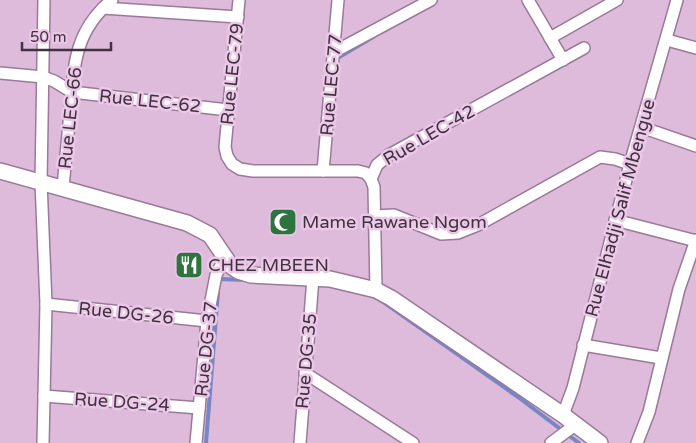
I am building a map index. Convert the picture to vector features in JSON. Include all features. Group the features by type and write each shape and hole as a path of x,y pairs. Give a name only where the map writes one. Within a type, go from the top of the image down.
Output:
{"street":[{"path":"43,443 46,304 41,182 44,0"},
{"name":"Rue LEC-79","path":"225,147 239,0"},
{"name":"Rue LEC-77","path":"323,171 338,0"},
{"path":"334,52 430,0"},
{"path":"528,0 563,60"},
{"path":"550,38 617,0"},
{"name":"Rue Elhadji Salif Mbengue","path":"569,420 572,388 615,220 678,0"},
{"path":"108,4 238,17"},
{"name":"Rue LEC-66","path":"63,188 72,78 79,47 92,21 108,4"},
{"path":"667,40 696,48"},
{"name":"Rue LEC-42","path":"225,147 227,156 232,164 240,169 252,171 358,172 366,174 371,179 377,166 388,154 584,48"},
{"path":"0,73 43,77 54,81 72,92"},
{"name":"Rue LEC-62","path":"72,92 228,110"},
{"path":"641,127 696,146"},
{"path":"375,216 394,215 441,234 458,233 478,225 600,157 630,164"},
{"path":"0,171 187,222 210,235 231,266 238,271 251,275 313,278 345,282 376,290 392,298 600,443"},
{"path":"371,179 374,187 376,290"},
{"path":"615,220 696,241 679,289 648,412 637,443"},
{"name":"Rue DG-37","path":"196,443 207,321 216,275 225,257"},
{"name":"Rue DG-35","path":"300,443 313,278"},
{"name":"Rue DG-26","path":"46,304 207,321"},
{"path":"583,345 661,358"},
{"path":"305,372 399,440 413,443"},
{"name":"Rue DG-24","path":"44,396 199,408"},
{"path":"551,443 569,420"}],"waterway":[{"path":"336,59 373,37"},
{"path":"219,280 246,280"},
{"path":"206,443 218,292"},
{"path":"382,301 518,397 579,443"}],"place":[{"name":"Mame Rawane Ngom","path":"283,222"},
{"name":"CHEZ MBEEN","path":"189,265"}]}
